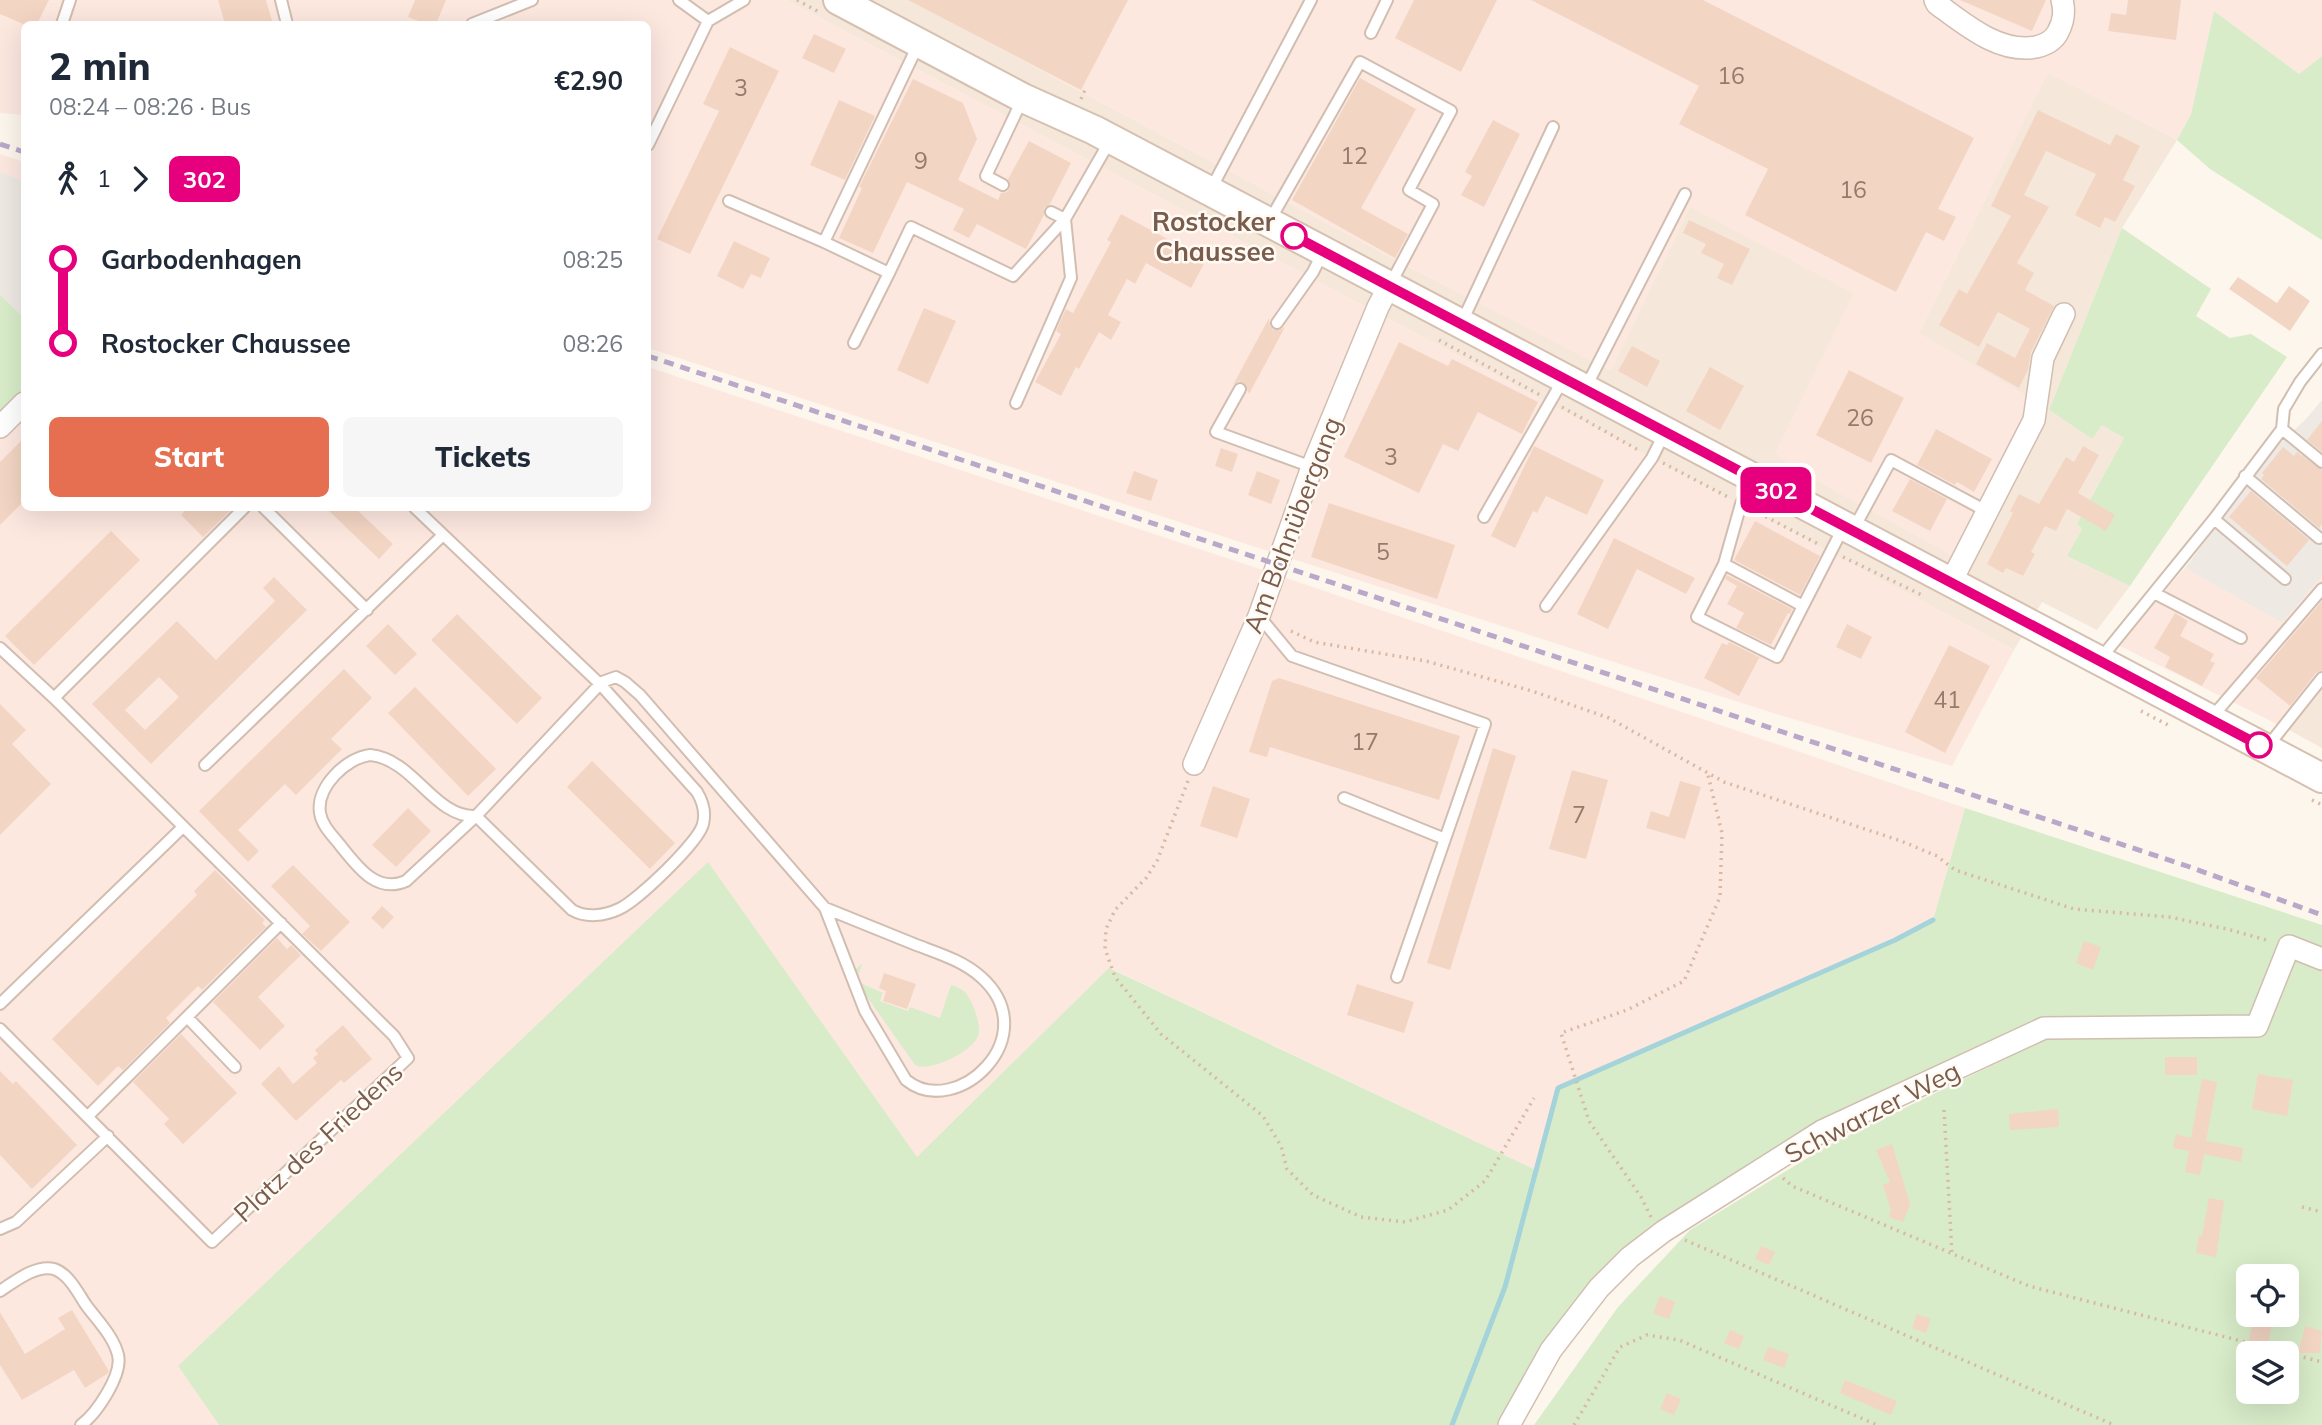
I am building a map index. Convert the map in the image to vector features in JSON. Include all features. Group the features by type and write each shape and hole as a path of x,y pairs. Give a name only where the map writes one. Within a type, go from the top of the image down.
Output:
{"main road":[{"path":"838,0 1023,98 1111,139 2322,778"}],"street":[{"path":"1935,0 1971,29 2002,44 2023,49 2042,45 2056,36 2063,22 2062,0"},
{"name":"Am Bahnübergang","path":"1194,764 1259,616 1312,467 1389,286"},
{"path":"1951,582 2034,420 2043,358 2064,314"},
{"path":"0,427 21,406"},
{"path":"2288,946 2322,959"},
{"name":"Schwarzer Weg","path":"1509,1425 1551,1350 1600,1288 1630,1257 1664,1231 1822,1131 2044,1028 2257,1026 2288,946"}],"lane":[{"path":"63,21 70,0"},
{"path":"281,0 286,21"},
{"path":"480,21 532,0"},
{"path":"679,0 708,21"},
{"path":"651,139 708,21 744,0"},
{"path":"1210,191 1311,0"},
{"path":"1371,33 1387,0"},
{"path":"824,242 919,42"},
{"path":"1269,223 1360,62 1451,110 1409,190 1433,204 1389,286"},
{"path":"1003,185 986,176 1023,98"},
{"path":"1461,324 1553,127"},
{"path":"854,343 911,227 1013,276 1065,219 1111,139"},
{"path":"1484,517 1574,384 1685,194"},
{"path":"729,201 889,273"},
{"path":"1051,212 1065,219"},
{"path":"1016,403 1071,278 1065,219"},
{"path":"1277,323 1324,252"},
{"path":"2099,660 2214,519 2282,429 2284,409 2322,354"},
{"path":"1240,389 1216,432 1312,467"},
{"path":"2282,429 2322,462"},
{"path":"1546,606 1652,458 1665,432"},
{"path":"1753,478 1741,504 1724,564 1697,617 1777,657 1803,606 1891,460 1988,512"},
{"path":"2245,476 2319,538"},
{"path":"54,698 241,511"},
{"path":"267,511 367,610"},
{"path":"418,511 600,684 697,792 704,812 704,823 694,842 626,906 611,912 584,915 572,910 476,816 468,816 451,809 395,763 381,756 370,755 352,760 338,772 320,805 324,825 361,870 371,879 383,884 397,885 406,881 476,816 600,684 610,678 619,678 640,695 825,908 865,1011 906,1080 930,1091 947,1089 970,1079 992,1061 1000,1048 1005,1031 1000,1002 987,983 961,962 825,908"},
{"path":"2214,519 2285,579"},
{"path":"205,765 443,535"},
{"path":"1724,564 1803,606"},
{"path":"2210,719 2322,589"},
{"path":"2154,593 2241,638"},
{"path":"1259,616 1292,656 1485,724 1397,977"},
{"name":"Platz des Friedens","path":"0,648 54,698 394,1036 408,1058 212,1242 0,1029"},
{"path":"2266,748 2322,678"},
{"path":"1344,798 1445,839"},
{"path":"0,1004 183,827"},
{"path":"88,1116 281,923"},
{"path":"187,1017 235,1067"},
{"path":"0,1229 16,1222 108,1136"},
{"path":"0,1291 39,1269 53,1269 66,1276 111,1341 119,1357 116,1373 98,1409 81,1425"}],"path":[{"path":"1080,100 1085,90"},
{"path":"1259,616 1314,642 1426,661 1532,691 1609,718 1724,782 1901,841 1937,856 1955,870 2074,909 2169,917 2288,946"},
{"path":"1194,764 1157,861 1146,878 1115,910 1106,929 1105,949 1115,977 1161,1034 1263,1116 1281,1146 1287,1169 1313,1195 1361,1217 1394,1221 1405,1222 1448,1210 1485,1181 1534,1098"},
{"path":"1708,775 1722,833 1720,897 1684,981 1627,1010 1561,1033 1589,1121 1641,1197 1653,1221 1664,1231 2114,1425"},
{"path":"1944,1110 1952,1254"},
{"path":"1770,1164 1792,1186 2029,1286 2322,1362"},
{"path":"2302,1207 2322,1212"},
{"path":"1574,1425 1620,1347 1647,1335 1679,1340 1878,1425"}],"shaded area":[{"path":"0,0 786,0 2014,650 1952,766 1773,713 651,349 651,21 21,21 21,115 0,113"},
{"path":"786,0 910,0 1409,267 1611,370 1690,206 1854,293 1919,333 2048,72 2177,140 2122,228 2049,410 2092,439 2101,424 2124,438 2077,524 2082,529 2067,556 2130,586 2097,630 2042,602 2014,650"},
{"path":"910,0 2322,0 2322,56 2299,74 2214,11 2191,114 2177,140 2048,73 1919,333 2029,397 2023,421 1955,557 1795,469 1775,453 1854,293 1690,207 1611,371 1409,267"},
{"path":"0,154 21,161 21,511 651,511 651,368 1260,569 1965,808 1933,920 1558,1088 1536,1170 1110,968 917,1158 178,1366 219,1425 0,1425"},
{"path":"0,172 21,180 21,315 0,295"},
{"path":"2322,400 2322,576 2282,623 2185,568 2278,445"},
{"path":"2185,568 2282,623 2322,576 2322,690 2289,730 2118,645"},
{"path":"2322,690 2322,748 2289,730"}],"green space":[{"path":"2214,11 2299,74 2322,56 2322,240 2210,169 2177,140 2191,114"},
{"path":"2122,228 2211,289 2196,316 2230,338 2251,334 2287,357 2130,586 2067,556 2082,529 2077,524 2124,438 2102,425 2092,439 2049,410"},
{"path":"0,295 21,315 21,406 0,427"},
{"path":"1965,808 2322,925 2322,1425 1534,1425 1618,1307 1690,1230 1827,1146 2007,1058 1993,1043 1822,1131 1630,1257 1509,1425 219,1425 178,1366 708,862 917,1157 1109,968 1536,1170 1558,1088 1895,940 1933,920"},
{"path":"860,965 857,978 860,983 883,993 880,1001 908,1011 910,1007 940,1018 951,985 963,990 978,1020 978,1036 968,1048 950,1060 930,1066 915,1065 856,981 855,970"}],"building":[{"path":"0,0 49,0 38,21 21,21 21,23 0,14"},
{"path":"218,0 266,0 272,21 224,21"},
{"path":"415,0 446,0 437,21 418,21 408,17"},
{"path":"908,0 1128,0 1081,90"},
{"path":"1414,0 1497,0 1461,72 1395,38"},
{"path":"1531,0 1703,0 1974,138 1938,209 1956,217 1944,241 1926,232 1896,292 1745,215 1768,169 1679,124 1699,86"},
{"path":"1960,0 2046,0 2032,31"},
{"path":"2128,0 2181,0 2176,40 2108,31 2111,13 2126,15"},
{"path":"814,34 846,49 834,73 802,58"},
{"path":"730,47 779,71 690,254 657,239 719,111 703,104"},
{"path":"1360,78 1416,109 1361,208 1408,234 1395,258 1292,200"},
{"path":"913,79 963,103 977,139 958,180 998,200 1001,193 1010,188 1008,179 1029,141 1071,163 1050,204 1044,208 1044,215 1026,249 977,224 969,238 953,230 964,209 907,182 873,253 839,238 862,188 859,187"},
{"path":"839,100 875,116 845,180 810,165"},
{"path":"2038,110 2110,145 2116,134 2140,146 2123,180 2135,186 2115,222 2105,217 2100,228 2075,215 2096,174 2046,151 2024,195 2049,207 2017,263 2034,273 2025,290 2054,306 2031,352 2028,370 2019,388 1976,364 1987,343 2015,358 2030,329 1998,312 1979,347 1939,325 1959,289 1967,294 2011,216 1991,206"},
{"path":"1493,120 1520,134 1484,207 1461,195 1472,176 1465,172"},
{"path":"1121,214 1206,260 1191,288 1146,263 1135,284 1127,279 1108,315 1121,322 1111,340 1099,332 1061,396 1035,382 1061,334 1056,331 1066,309 1073,313 1111,242 1107,240"},
{"path":"1689,220 1750,249 1732,285 1717,278 1724,264 1701,253 1706,244 1683,233"},
{"path":"734,241 770,258 761,278 751,274 743,289 717,276"},
{"path":"2238,277 2277,303 2289,286 2310,301 2290,331 2229,289"},
{"path":"924,308 956,321 928,384 897,370"},
{"path":"1269,318 1273,330 1285,327 1249,394 1244,383 1239,381 1233,385"},
{"path":"1399,342 1448,366 1452,359 1538,402 1522,434 1478,412 1458,451 1443,444 1419,493 1344,457"},
{"path":"1632,346 1660,361 1647,387 1618,371"},
{"path":"1710,367 1744,386 1720,430 1686,411"},
{"path":"1849,370 1904,398 1871,463 1816,435"},
{"path":"2322,421 2322,452 2307,440"},
{"path":"1936,429 1992,459 1974,492 1917,465"},
{"path":"21,441 21,504 0,525 0,462"},
{"path":"1534,446 1604,480 1587,515 1546,496 1537,513 1533,511 1515,548 1491,536"},
{"path":"2083,446 2099,455 2078,493 2115,515 2106,531 2067,509 2056,531 2045,526 2031,552 2035,554 2023,576 2006,568 2003,573 1987,564 2013,513 2010,511 2019,494 2039,504 2066,457 2074,462"},
{"path":"2283,447 2294,456 2297,452 2322,470 2322,524 2319,528 2261,479 2264,475 2262,473"},
{"path":"1221,448 1238,454 1232,472 1215,466"},
{"path":"1134,471 1158,480 1151,501 1126,493"},
{"path":"1257,471 1280,480 1271,504 1248,495"},
{"path":"1910,479 1947,499 1930,531 1892,511"},
{"path":"2251,491 2309,540 2287,566 2229,517"},
{"path":"1329,503 1455,545 1437,599 1311,557"},
{"path":"185,511 230,511 203,537 181,515"},
{"path":"329,511 358,511 393,544 379,559"},
{"path":"1755,521 1820,556 1800,595 1734,560"},
{"path":"111,531 140,560 34,665 5,636"},
{"path":"1614,538 1695,578 1686,594 1637,569 1608,629 1577,614"},
{"path":"1727,575 1792,609 1771,645 1736,628 1744,613 1727,604 1737,586 1725,579"},
{"path":"274,577 307,610 151,764 92,704 177,621 216,660 275,601 263,588","holes":["159,677 179,697 145,730 125,710"]},
{"path":"2322,601 2322,670 2316,673 2290,706 2256,678"},
{"path":"2175,613 2188,621 2180,636 2214,654 2210,661 2215,663 2202,686 2165,667 2170,657 2154,648"},
{"path":"457,614 542,698 517,724 431,640"},
{"path":"388,624 417,654 395,675 366,646"},
{"path":"1847,624 1872,637 1861,659 1836,647"},
{"path":"1729,642 1763,659 1759,658 1739,696 1704,678 1722,643 1727,645"},
{"path":"1949,645 1990,666 1945,753 1905,732"},
{"path":"344,669 372,698 331,739 342,749 296,795 285,784 238,830 259,851 248,862 199,811"},
{"path":"1279,678 1460,736 1439,800 1270,747 1267,757 1249,752 1272,681"},
{"path":"415,687 496,769 468,796 388,713"},
{"path":"0,704 26,730 12,744 51,784 0,835"},
{"path":"1493,748 1516,756 1450,970 1427,963"},
{"path":"592,761 675,843 650,869 567,787"},
{"path":"1572,770 1608,780 1586,859 1549,849"},
{"path":"1680,781 1701,787 1685,839 1646,828 1651,811 1669,817"},
{"path":"1213,786 1250,799 1237,838 1200,826"},
{"path":"408,808 431,831 396,867 372,845"},
{"path":"293,865 350,922 321,951 302,934 310,926 271,886"},
{"path":"215,870 265,920 262,923 266,927 202,990 198,986 166,1018 170,1023 123,1070 118,1066 98,1086 52,1039 197,895 194,891"},
{"path":"382,906 394,917 383,929 371,918"},
{"path":"277,938 287,949 291,945 301,955 258,997 285,1026 260,1050 213,1002"},
{"path":"2084,941 2101,947 2093,970 2076,963"},
{"path":"884,973 916,984 907,1009 883,1001 886,991 879,988"},
{"path":"1357,984 1414,1002 1404,1033 1347,1015"},
{"path":"343,1025 372,1059 344,1083 341,1080 296,1121 261,1084 279,1066 293,1084 317,1063 313,1058 318,1054 315,1050"},
{"path":"181,1034 237,1093 183,1144 164,1124 169,1119 133,1082"},
{"path":"2165,1057 2197,1057 2197,1075 2165,1075"},
{"path":"0,1071 13,1084 16,1081 77,1145 32,1189 0,1155"},
{"path":"2258,1074 2293,1080 2287,1116 2252,1109"},
{"path":"2202,1079 2217,1082 2206,1141 2243,1148 2241,1162 2204,1154 2200,1175 2185,1172 2189,1151 2173,1148 2176,1134 2191,1138"},
{"path":"2058,1109 2059,1127 2010,1130 2009,1114"},
{"path":"1892,1144 1910,1204 1903,1222 1889,1217 1891,1210 1883,1185 1890,1182 1876,1150"},
{"path":"2209,1198 2224,1201 2216,1257 2196,1253"},
{"path":"1761,1246 1775,1252 1769,1265 1755,1259"},
{"path":"1660,1296 1675,1302 1669,1319 1653,1313"},
{"path":"72,1310 109,1371 85,1388 74,1370 22,1400 0,1365 0,1312 25,1354 65,1329 58,1318"},
{"path":"1917,1314 1931,1319 1926,1333 1912,1328"},
{"path":"2305,1326 2322,1331 2320,1353 2299,1353"},
{"path":"2252,1327 2272,1327 2269,1341 2249,1341"},
{"path":"1730,1330 1744,1336 1739,1349 1724,1343"},
{"path":"1768,1347 1789,1354 1784,1368 1763,1360"},
{"path":"1845,1380 1897,1401 1891,1415 1840,1393"},
{"path":"1667,1393 1681,1399 1674,1415 1660,1409"}],"waterway":[{"path":"1452,1425 1505,1287 1558,1088 1895,940 1933,920"}],"railway":[{"path":"0,144 21,151"},
{"path":"651,357 2187,866 2322,915"}],"bus line":[{"name":"302","path":"1294,236 2259,745"}],"place":[{"name":"Rostocker Chaussee","path":"1294,236"}]}
